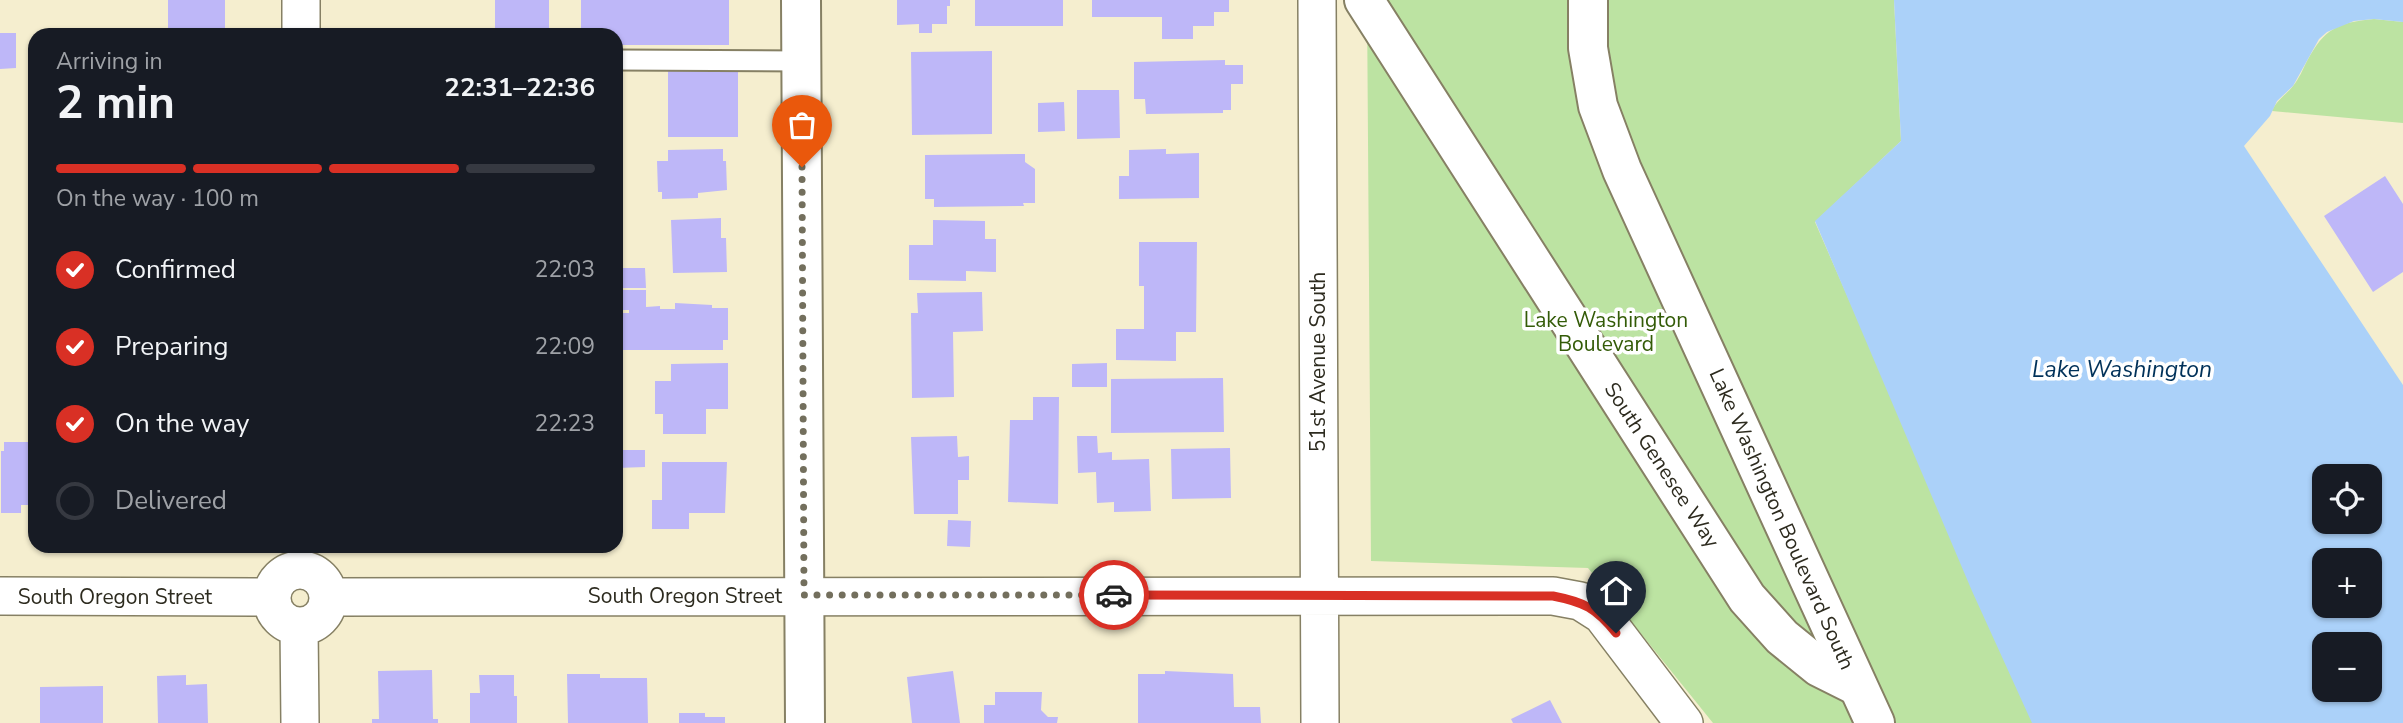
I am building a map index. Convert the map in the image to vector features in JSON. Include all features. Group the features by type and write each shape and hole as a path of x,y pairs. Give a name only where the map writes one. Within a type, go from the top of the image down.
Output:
{"street":[{"path":"301,28 302,0"},
{"path":"802,0 805,723"},
{"name":"51st Avenue South","path":"1317,0 1320,723"},
{"name":"South Genesee Way","path":"1364,0 1747,598 1782,637 1810,660 1857,686"},
{"name":"Lake Washington Boulevard South","path":"1588,0 1588,48 1598,106 1622,170 1682,296 1875,723"},
{"path":"299,558 323,582 328,597 325,611 320,618 312,624 299,626 279,618 274,610 272,597 275,584 299,558"},
{"name":"South Oregon Street","path":"328,597 1319,594 1553,596 1580,601 1602,615 1684,723"},
{"name":"South Oregon Street","path":"0,596 272,597"},
{"path":"299,626 300,723"}],"lane":[{"path":"623,60 801,61"}],"green space":[{"name":"Lake Washington Boulevard","path":"1367,0 1894,0 1901,141 1815,222 2034,723 1713,723 1588,568 1371,561"},
{"path":"2374,19 2403,22 2403,123 2272,111 2295,83 2326,34 2341,25"}],"water":[{"name":"Lake Washington","path":"1894,0 2403,0 2403,22 2374,19 2354,21 2327,32 2319,39 2293,86 2277,101 2270,116 2244,146 2403,385 2403,723 2032,723 1972,591 1815,221 1901,141"}],"building":[{"path":"168,0 225,0 225,28 168,28"},
{"path":"495,0 549,0 549,28 495,28"},
{"path":"581,0 729,0 729,45 623,45 623,28 581,28"},
{"path":"897,0 950,0 950,6 947,6 947,24 932,24 932,33 919,33 919,24 897,25"},
{"path":"975,0 1063,0 1063,26 975,26"},
{"path":"1092,0 1229,0 1229,12 1214,12 1214,26 1193,26 1193,39 1162,39 1162,17 1092,17"},
{"path":"0,33 16,33 16,68 0,69"},
{"path":"992,51 992,134 912,135 911,52"},
{"path":"1225,60 1225,65 1243,65 1243,84 1231,84 1231,110 1223,110 1223,113 1146,114 1145,99 1134,99 1134,62"},
{"path":"668,68 738,68 738,137 668,137"},
{"path":"1077,90 1119,90 1120,138 1077,139"},
{"path":"1064,102 1065,131 1038,132 1038,103"},
{"path":"723,149 727,190 698,193 698,198 662,199 662,192 658,192 657,161 668,161 668,150"},
{"path":"1166,149 1166,154 1199,153 1199,198 1119,199 1119,176 1129,176 1129,150"},
{"path":"1025,154 1025,162 1035,169 1035,203 1023,203 1024,206 934,207 934,199 925,199 925,155"},
{"path":"2385,176 2403,204 2403,272 2373,292 2324,216"},
{"path":"721,218 721,238 726,238 727,272 673,273 671,220"},
{"path":"933,220 985,221 985,239 996,239 996,272 966,271 966,281 909,280 909,245 933,245"},
{"path":"1139,242 1197,242 1196,332 1176,332 1176,361 1116,360 1116,329 1144,329 1144,286 1139,286"},
{"path":"623,268 645,268 646,288 623,288"},
{"path":"623,290 646,290 646,307 675,309 675,303 728,308 728,340 723,340 723,350 623,350 623,313 629,313 629,310 623,310"},
{"path":"982,292 983,331 953,332 954,397 912,398 911,313 918,313 917,293"},
{"path":"728,363 728,409 706,409 706,434 663,434 663,414 655,414 655,381 671,381 671,364"},
{"path":"1107,363 1107,387 1072,387 1072,364"},
{"path":"1223,378 1224,432 1111,433 1111,379"},
{"path":"1033,397 1059,397 1058,504 1008,502 1010,420 1033,420"},
{"path":"957,436 958,457 969,456 969,480 958,480 958,514 914,514 911,437"},
{"path":"1077,436 1097,436 1098,453 1112,452 1112,460 1149,459 1151,511 1114,512 1114,502 1097,503 1096,472 1078,473"},
{"path":"4,442 28,442 28,505 21,505 21,513 1,513 1,451 4,451"},
{"path":"1230,448 1231,498 1172,499 1171,449"},
{"path":"623,450 645,450 645,467 623,468"},
{"path":"662,462 727,462 725,513 689,513 689,529 652,529 652,500 662,500"},
{"path":"948,520 971,521 970,547 947,546"},
{"path":"432,670 433,719 438,719 438,723 372,723 372,719 379,719 378,671"},
{"path":"953,671 960,723 912,723 907,677"},
{"path":"1165,671 1233,674 1234,707 1260,707 1261,723 1138,723 1138,674 1165,674"},
{"path":"567,674 600,674 600,678 647,678 648,723 568,723"},
{"path":"186,675 186,685 207,684 208,723 158,723 157,676"},
{"path":"479,675 514,675 517,723 470,723 470,693 480,693"},
{"path":"103,686 103,723 40,723 40,687"},
{"path":"995,692 1042,692 1041,710 1048,717 1058,717 1057,723 984,723 984,705 995,705"},
{"path":"1550,700 1562,723 1513,723 1511,719"},
{"path":"679,713 705,713 705,717 725,717 725,723 679,723"}],"way so far":[{"path":"802,167 804,595 1114,595"}],"route":[{"path":"1114,595 1553,596 1580,601 1602,615 1616,633"}]}
